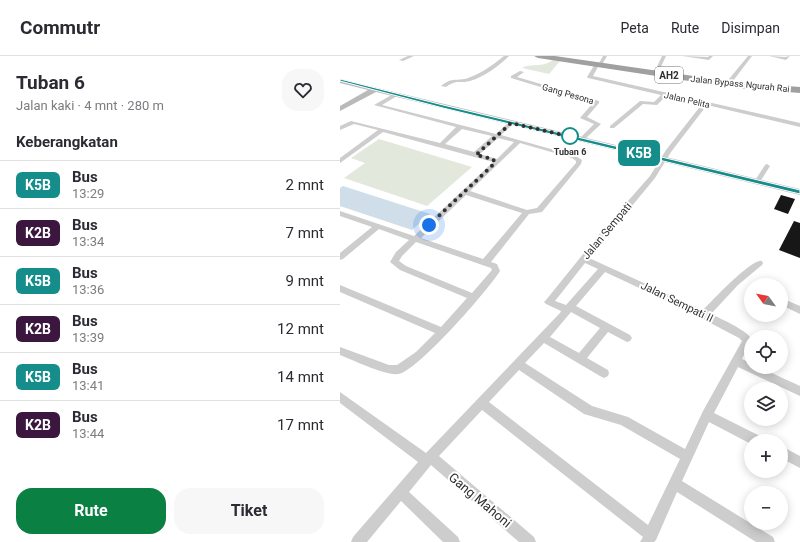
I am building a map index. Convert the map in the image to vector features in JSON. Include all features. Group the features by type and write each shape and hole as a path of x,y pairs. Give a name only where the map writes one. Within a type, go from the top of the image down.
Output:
{"highway":[{"name":"Jalan Bypass Ngurah Rai","path":"538,56 601,61 735,85 800,90"},
{"name":"Jalan Bypass Ngurah Rai","path":"557,56 731,80 800,86"}],"main road":[{"path":"342,82 800,192"},
{"path":"340,109 374,90"}],"street":[{"path":"401,60 412,56"},
{"path":"444,86 454,80 468,80 492,68 507,56"},
{"path":"657,70 664,56"},
{"path":"684,56 704,59 709,59 711,56"},
{"path":"731,80 750,56"},
{"path":"771,56 786,59 788,56"},
{"name":"Jalan Pelita","path":"601,61 590,77 800,125"},
{"name":"Gang Pesona","path":"522,72 513,77 598,102 583,118 598,124 582,139"},
{"path":"396,95 377,105 574,157 579,160 579,163 536,212 527,212 464,192"},
{"path":"612,127 642,102 654,104 664,95"},
{"name":"Jalan Sempati","path":"568,308 550,302 653,177 663,159 705,104"},
{"path":"340,128 353,122 493,159 496,162"},
{"path":"476,155 511,123"},
{"path":"441,145 460,127"},
{"path":"340,161 382,130"},
{"path":"474,296 395,263 395,260 399,254 518,142"},
{"path":"757,182 767,166"},
{"path":"485,263 527,212"},
{"path":"340,213 494,266 496,271 421,354 404,367 397,370 367,362 340,351"},
{"path":"342,253 378,226"},
{"name":"Jalan Sempati II","path":"584,259 704,315 740,334 746,339 746,344 736,361"},
{"path":"704,315 735,283 759,263"},
{"path":"358,542 428,459 563,316 568,308 604,268"},
{"path":"340,288 442,332"},
{"path":"788,304 800,310"},
{"path":"568,308 627,338"},
{"path":"580,359 607,327"},
{"path":"542,337 604,373"},
{"path":"481,403 649,538 706,415 736,361 800,391"},
{"path":"518,364 588,410 626,422 687,457"},
{"name":"Gang Mahoni","path":"340,397 428,459 530,542"},
{"path":"706,415 744,434"},
{"path":"788,456 800,462"},
{"path":"675,483 768,542"},
{"path":"400,492 453,542"}],"shaded area":[{"path":"553,60 560,61 549,74 522,68 545,64"},
{"path":"379,139 472,167 427,206 344,178 365,163 351,158"},
{"path":"343,186 430,214 412,230 340,206 340,188"}],"building":[{"path":"781,195 795,199 788,214 774,209"},
{"path":"794,221 800,223 800,258 779,250"}],"bus line":[{"name":"K5B","path":"340,81 800,192"}],"place":[{"name":"Tuban 6","path":"570,136"}],"route":[{"path":"429,225 496,162 493,159 476,155 511,123 572,137 570,136"}]}
